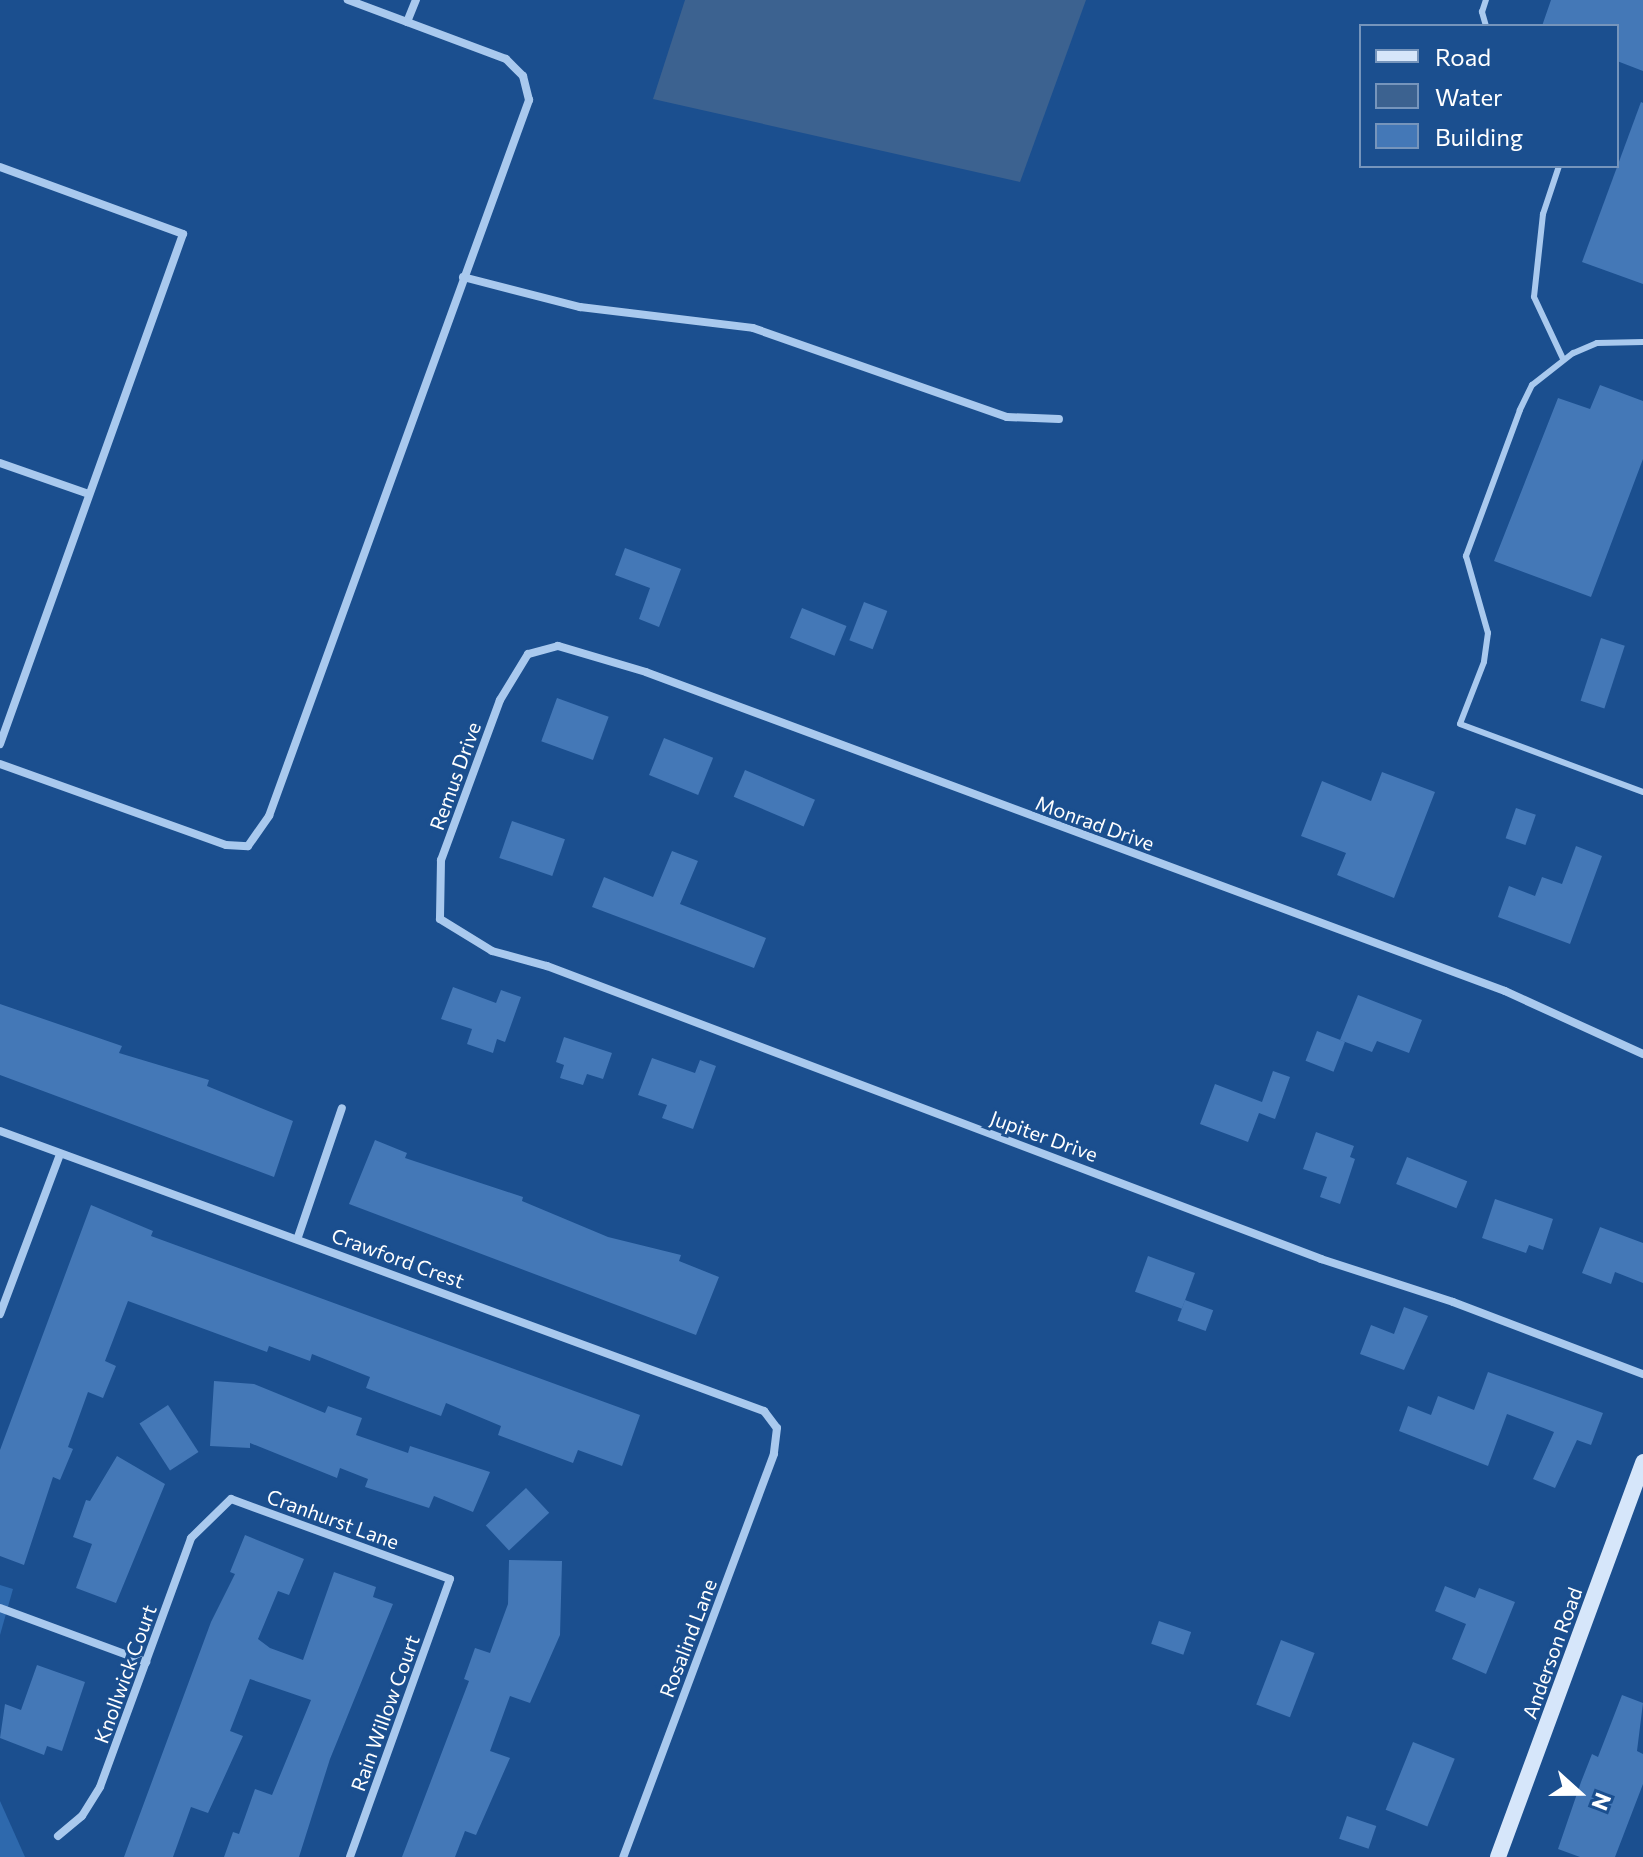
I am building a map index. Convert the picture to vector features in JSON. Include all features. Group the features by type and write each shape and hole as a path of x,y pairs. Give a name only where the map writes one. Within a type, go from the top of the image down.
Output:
{"street":[{"path":"0,764 226,845 248,846 269,816 529,100 523,76 506,59 348,0"},
{"path":"407,22 416,0"},
{"path":"0,167 183,234 0,744"},
{"path":"463,277 580,307 753,328 1007,417 1059,419"},
{"path":"0,463 89,494"},
{"name":"Monrad Drive","path":"530,654 558,646 633,668 1505,991 1643,1054"},
{"name":"Remus Drive","path":"440,919 441,860 500,700 530,654"},
{"name":"Jupiter Drive","path":"440,919 504,955 547,966 1321,1259 1453,1302 1643,1374"},
{"path":"298,1237 342,1108"},
{"name":"Crawford Crest","path":"0,1131 298,1237 764,1411 777,1428"},
{"path":"0,1314 60,1154"},
{"name":"Rosalind Lane","path":"623,1857 774,1454 777,1428"},
{"name":"Anderson Road","path":"1498,1857 1643,1462"},
{"name":"Cranhurst Lane","path":"209,1516 231,1499 450,1579"},
{"name":"Knollwick Court","path":"58,1836 82,1816 100,1787 191,1538 209,1516"},
{"name":"Rain Willow Court","path":"350,1857 450,1579"},
{"path":"0,1608 146,1662"}],"lane":[{"path":"1485,24 1482,12 1486,0"},
{"path":"1558,168 1543,214 1534,297 1563,359"},
{"path":"1643,342 1597,343 1563,359 1532,385 1466,556 1488,633 1484,662 1460,724 1643,792"}],"shaded area":[{"path":"0,1585 13,1589 0,1635"},
{"path":"0,1801 25,1857 0,1857"}],"water":[{"path":"685,0 1086,0 1020,182 653,99"}],"building":[{"path":"1551,0 1643,0 1643,71 1619,62 1619,24 1543,24"},
{"path":"1641,102 1643,284 1582,262"},
{"path":"1600,385 1643,401 1643,459 1591,597 1494,561 1558,398 1590,409"},
{"path":"625,548 681,569 659,627 639,619 650,588 615,575"},
{"path":"864,602 887,611 873,649 849,640"},
{"path":"802,608 847,626 835,656 790,638"},
{"path":"1601,638 1625,646 1604,708 1581,701"},
{"path":"557,698 609,717 593,760 541,741"},
{"path":"664,738 713,758 698,795 649,775"},
{"path":"745,770 815,800 804,826 734,797"},
{"path":"1382,772 1435,792 1394,898 1337,875 1346,853 1301,836 1322,781 1371,801"},
{"path":"1516,808 1536,815 1525,845 1506,838"},
{"path":"512,821 565,839 552,876 499,858"},
{"path":"1576,846 1602,856 1570,944 1498,917 1509,886 1535,896 1542,877 1562,884"},
{"path":"672,851 698,861 680,904 766,938 754,968 592,907 604,877 653,897"},
{"path":"453,987 496,1003 501,990 521,997 505,1042 497,1039 493,1053 467,1044 472,1029 441,1019"},
{"path":"1358,995 1422,1020 1409,1053 1377,1041 1372,1052 1340,1040"},
{"path":"0,1004 122,1046 119,1053 209,1080 207,1086 293,1121 274,1177 0,1075"},
{"path":"1317,1031 1345,1042 1334,1072 1306,1061"},
{"path":"564,1037 612,1053 603,1079 587,1074 583,1085 560,1078 564,1065 556,1062"},
{"path":"652,1058 695,1073 700,1060 716,1066 693,1129 662,1118 667,1105 638,1095"},
{"path":"1273,1071 1290,1077 1275,1119 1259,1113 1248,1142 1200,1124 1215,1084 1262,1102"},
{"path":"1316,1132 1354,1146 1350,1157 1355,1159 1340,1204 1320,1197 1327,1177 1303,1169"},
{"path":"375,1140 407,1153 405,1158 523,1197 522,1201 608,1237 681,1255 679,1261 719,1277 696,1335 349,1204"},
{"path":"1407,1157 1467,1181 1456,1208 1396,1184"},
{"path":"1495,1199 1553,1219 1543,1250 1529,1245 1526,1253 1482,1238"},
{"path":"91,1205 153,1231 151,1236 640,1415 622,1466 578,1450 573,1463 498,1435 501,1426 446,1403 441,1416 366,1388 370,1377 312,1354 310,1361 269,1346 267,1352 128,1301 105,1361 116,1366 103,1398 88,1392 68,1447 73,1449 60,1480 53,1477 24,1565 0,1556 0,1450"},
{"path":"1600,1227 1643,1243 1643,1283 1615,1272 1611,1284 1582,1273"},
{"path":"1148,1256 1195,1273 1182,1309 1135,1292"},
{"path":"1185,1300 1213,1310 1206,1331 1177,1321"},
{"path":"1404,1307 1428,1316 1404,1370 1360,1354 1371,1325 1394,1334"},
{"path":"1488,1372 1603,1413 1591,1445 1577,1440 1555,1488 1533,1479 1554,1432 1507,1414 1488,1466 1399,1431 1408,1406 1431,1415 1438,1396 1474,1410"},
{"path":"214,1381 254,1384 325,1413 328,1406 362,1418 356,1435 408,1453 410,1446 490,1472 473,1512 434,1496 429,1508 365,1487 368,1479 340,1468 337,1478 250,1443 250,1448 210,1446"},
{"path":"168,1405 198,1452 170,1470 139,1424"},
{"path":"117,1456 165,1484 116,1603 76,1588 92,1544 73,1537 86,1500 90,1501"},
{"path":"526,1488 549,1513 509,1550 486,1526"},
{"path":"245,1535 304,1559 289,1595 278,1591 258,1639 270,1648 303,1660 334,1572 376,1587 373,1597 393,1604 330,1759 299,1857 224,1857 233,1832 239,1834 255,1789 272,1795 311,1700 250,1679 230,1731 243,1736 208,1813 191,1807 173,1857 124,1857 211,1622 235,1574 230,1572"},
{"path":"509,1560 562,1561 560,1635 530,1703 510,1696 490,1751 510,1758 476,1835 465,1831 455,1857 402,1857 469,1681 464,1679 475,1648 490,1653 508,1604"},
{"path":"1445,1586 1475,1598 1479,1588 1515,1602 1486,1674 1452,1659 1466,1624 1435,1611"},
{"path":"1159,1621 1191,1632 1183,1655 1151,1644"},
{"path":"1281,1640 1315,1653 1290,1717 1256,1704"},
{"path":"37,1665 85,1682 62,1751 47,1746 44,1755 0,1738 5,1704 21,1710"},
{"path":"1622,1695 1643,1703 1637,1751 1643,1754 1643,1784 1615,1857 1580,1857 1558,1849 1592,1754 1598,1757"},
{"path":"1413,1742 1455,1759 1427,1827 1386,1810"},
{"path":"1347,1816 1376,1826 1368,1849 1339,1839"}]}
